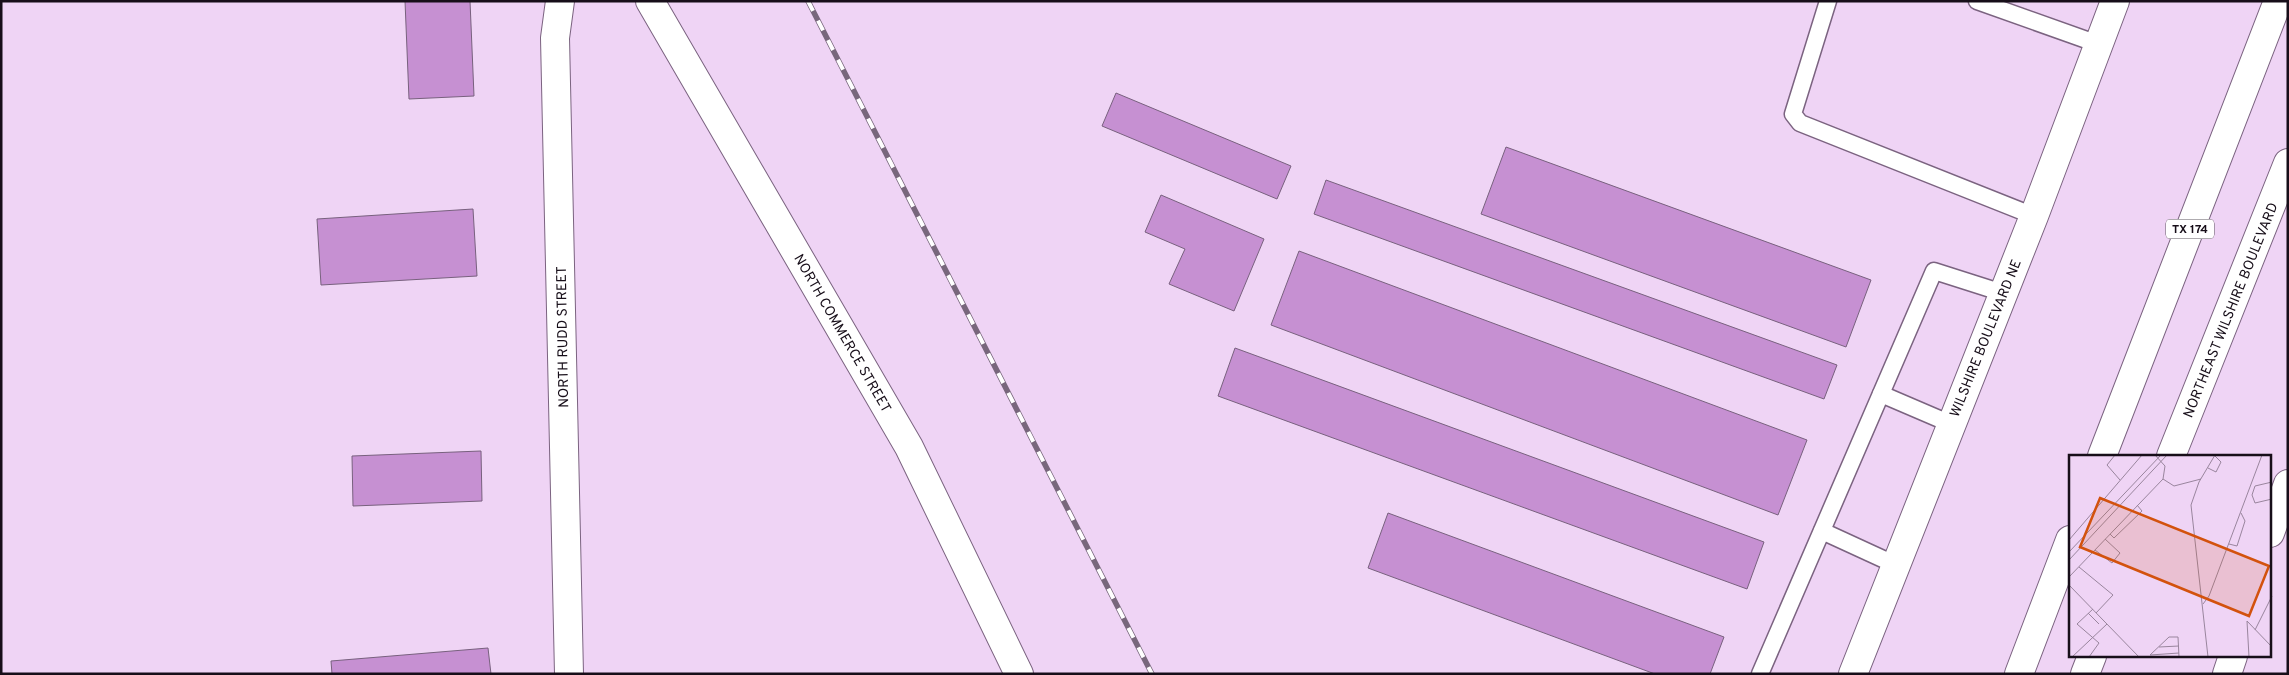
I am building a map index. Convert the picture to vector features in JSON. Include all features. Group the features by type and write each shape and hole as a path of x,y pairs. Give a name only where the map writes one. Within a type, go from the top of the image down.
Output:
{"street":[{"name":"NORTH RUDD STREET","path":"560,1 555,48 569,674"},
{"name":"NORTH COMMERCE STREET","path":"650,1 909,446 1019,674"},
{"name":"WILSHIRE BOULEVARD NE","path":"1853,674 2034,216 2115,1"},
{"name":"TX 174","path":"2102,455 2278,1"},
{"name":"NORTHEAST WILSHIRE BOULEVARD","path":"2172,455 2288,163"},
{"path":"2272,528 2288,484"},
{"path":"2018,674 2069,543"},
{"path":"2085,674 2091,658"},
{"path":"2227,674 2232,658"}],"lane":[{"path":"1828,1 1793,114 1796,120 2034,216"},
{"path":"1977,1 2098,44"},
{"path":"1760,674 1934,271 2003,293"},
{"path":"1881,394 1951,424"},
{"path":"1822,531 1896,565"}],"building":[{"path":"405,1 470,1 474,96 409,99"},
{"path":"1116,93 1291,166 1277,199 1102,126"},
{"path":"1506,147 1871,280 1846,347 1481,214"},
{"path":"1326,180 1837,365 1824,399 1314,214"},
{"path":"1161,195 1264,239 1234,311 1169,284 1185,249 1145,232"},
{"path":"473,209 477,276 321,285 317,219"},
{"path":"1299,251 1807,440 1778,515 1271,325"},
{"path":"1235,348 1764,542 1747,589 1218,396"},
{"path":"481,451 482,501 353,506 352,456"},
{"path":"1388,513 1724,637 1710,674 1655,674 1368,568"},
{"path":"488,648 491,674 332,674 331,661"}],"railway":[{"path":"808,1 1152,674"}]}
